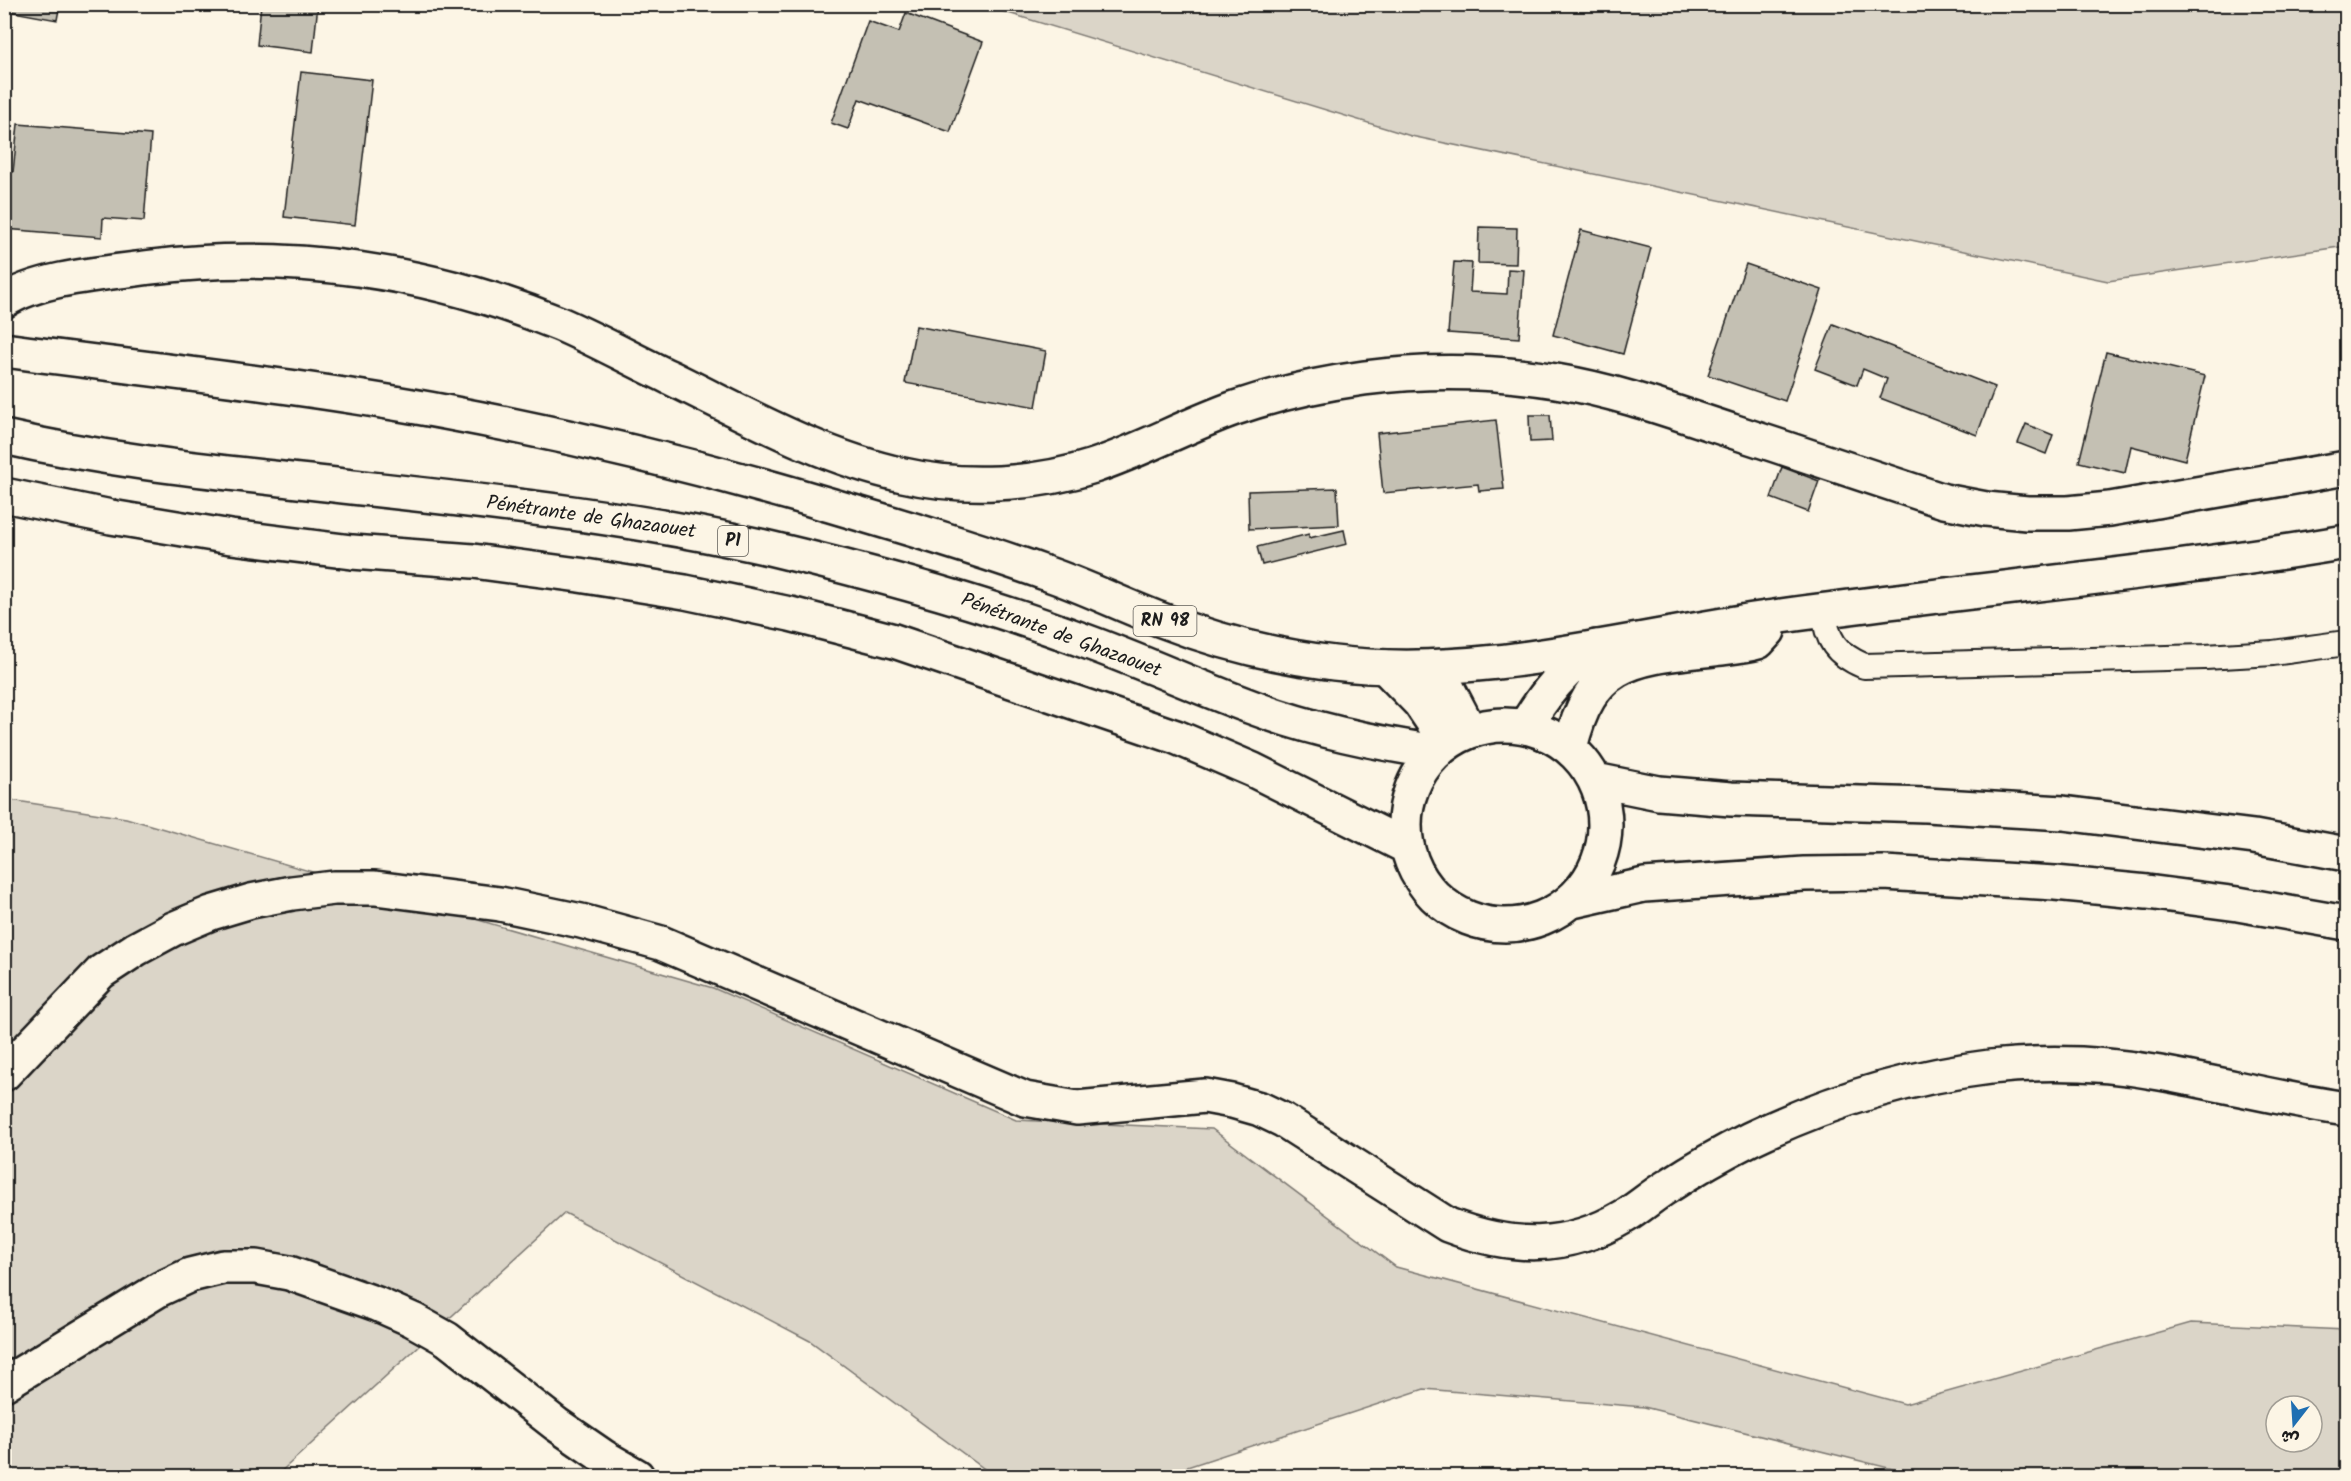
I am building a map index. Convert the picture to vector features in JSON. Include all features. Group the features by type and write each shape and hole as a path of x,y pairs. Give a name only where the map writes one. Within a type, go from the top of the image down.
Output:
{"main road":[{"path":"4,301 16,293 33,287 111,273 187,263 263,261 339,266 415,278 488,298 560,325 816,448 872,468 910,477 958,483 1004,482 1050,477 1093,466 1236,408 1288,393 1361,378 1426,373 1491,374 1545,380 1619,394 1944,501 1986,509 2027,513 2068,513 2110,509 2346,468"},
{"name":"RN 98","path":"4,350 330,393 443,411 565,436 676,462 796,495 983,552 1048,574 1178,626 1245,647 1326,662 1385,667 1431,667 1508,660 1824,610 2236,561 2346,542"},
{"name":"Pénétrante de Ghazaouet","path":"4,437 137,463 538,508 640,523 741,542 841,565 963,599 1084,640 1259,710 1317,729 1377,743 1452,742"},
{"path":"4,495 111,517 231,537 352,552 473,561 685,592 790,614 894,640 1176,737 1253,770 1407,847"},
{"path":"1570,748 1580,715 1590,694 1620,668 1640,659 1660,655 1758,642 1768,631 1768,618"},
{"path":"1525,727 1538,704 1555,682 1574,663 1596,647"},
{"path":"1385,667 1420,703 1452,742"},
{"path":"1431,667 1447,687 1452,742"},
{"path":"1573,901 1594,875 1604,844 1605,811 1595,780 1584,762 1570,748 1556,739 1525,727 1497,725 1452,742 1420,771 1409,796 1405,821 1407,847 1420,880 1444,906 1474,922 1509,926 1544,919 1573,901 1644,885 1804,874 1884,873 2055,883 2147,892 2346,922"},
{"path":"1595,780 1659,793 1731,799 1926,805 2063,813 2254,837 2346,854"},
{"path":"4,1074 101,972 172,929 211,913 251,901 334,888 375,888 500,904 581,921 661,944 1025,1100 1077,1108 1204,1096 1260,1109 1282,1120 1448,1225 1477,1236 1508,1243 1539,1244 1570,1239 1600,1230 1627,1215 1708,1161 1751,1139 1809,1114 1868,1093 1928,1078 1990,1067 2047,1064 2104,1066 2161,1073 2238,1090 2346,1109"},
{"path":"4,1384 160,1289 190,1275 223,1267 256,1267 289,1273 377,1304 413,1320 447,1339 565,1430 604,1457 638,1476"}],"lane":[{"path":"1824,610 1825,625 1838,651 1864,666 2205,657 2273,653 2346,643"}],"shaded area":[{"path":"982,5 2346,5 2346,246 2108,281 1411,136"},
{"path":"4,799 126,818 713,988 1016,1120 1212,1129 1396,1267 1905,1404 2191,1323 2346,1330 2346,1476 1905,1476 1905,1472 1644,1407 1424,1389 1160,1476 994,1476 810,1341 565,1213 276,1476 5,1476"}],"building":[{"path":"9,4 60,4 57,20 8,11"},
{"path":"261,4 318,4 313,52 257,45"},
{"path":"906,13 983,42 950,132 859,99 848,129 831,123 868,21 899,32"},
{"path":"301,72 372,80 355,225 284,217"},
{"path":"18,124 151,135 144,221 103,218 102,237 5,229 4,172 13,172"},
{"path":"1479,227 1517,228 1516,264 1478,263"},
{"path":"1581,230 1651,248 1623,354 1553,335"},
{"path":"1454,262 1472,263 1470,292 1507,294 1508,269 1524,270 1519,338 1448,333"},
{"path":"1746,264 1822,290 1785,401 1708,375"},
{"path":"1833,324 1995,387 1977,435 1880,398 1887,379 1863,369 1857,385 1815,369"},
{"path":"916,326 1046,351 1036,407 905,383"},
{"path":"2106,352 2205,376 2185,460 2131,446 2125,473 2079,462"},
{"path":"1529,415 1550,415 1552,441 1530,442"},
{"path":"1496,420 1504,489 1479,491 1478,484 1383,493 1377,433"},
{"path":"2026,424 2053,435 2046,454 2018,443"},
{"path":"1782,467 1819,481 1808,512 1771,498"},
{"path":"1337,488 1339,525 1249,529 1248,491"},
{"path":"1344,530 1347,544 1262,565 1257,547 1309,534 1309,538"}]}
